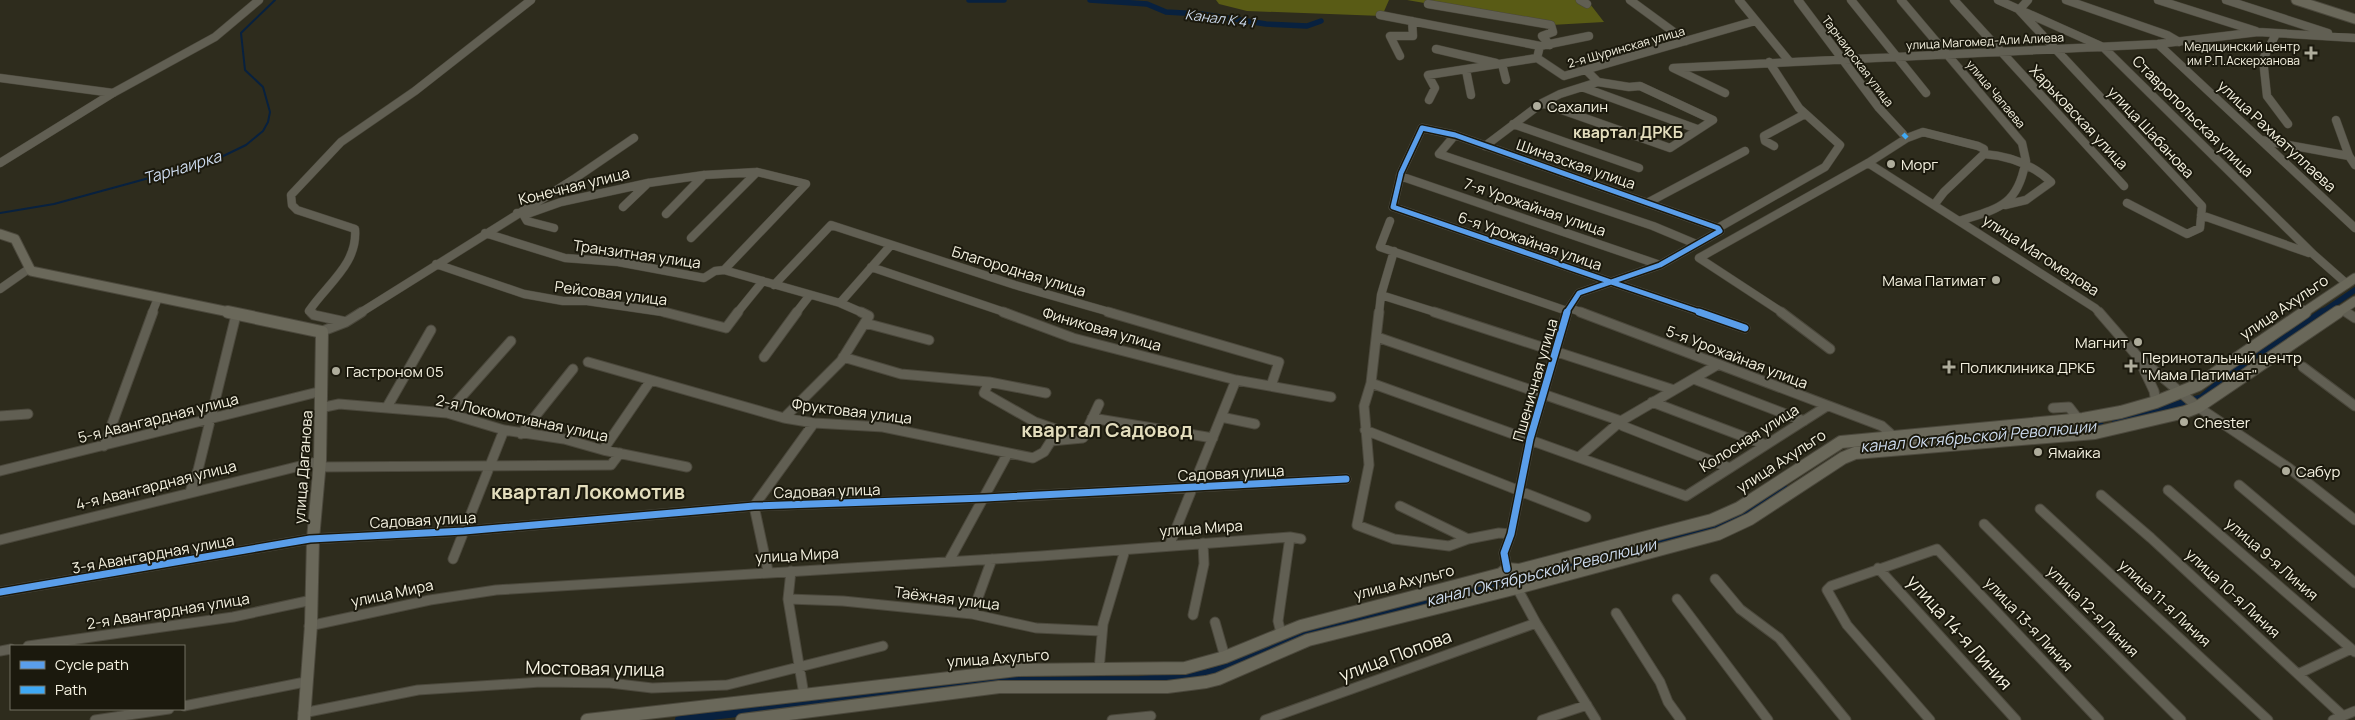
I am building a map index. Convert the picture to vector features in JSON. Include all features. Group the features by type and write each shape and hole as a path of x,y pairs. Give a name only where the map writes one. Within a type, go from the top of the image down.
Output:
{"main road":[{"path":"2296,0 2355,18"},
{"path":"2304,0 2355,18"},
{"path":"0,234 12,241 24,257 30,273 321,332"},
{"name":"улица Ахульго","path":"587,720 1018,670 1185,668 1225,657 1301,626 1501,574 1507,570 1519,570 1712,520 1739,508 1841,442 2079,420 2121,412 2183,394 2351,281"},
{"path":"742,720 999,687 1168,687 1218,679 1308,640 1517,588 1718,534 1750,518 1843,458 1855,453 2095,433 2186,412 2198,407 2355,301"},
{"name":"улица Даганова","path":"304,716 304,682 311,601 311,539 321,408 321,332"},
{"path":"1507,570 1517,588"}],"street":[{"path":"0,163 113,94 215,37 259,0"},
{"path":"346,322 314,315 309,311 352,254 357,238 355,228 297,210 292,205 291,195 341,142 415,91 531,0"},
{"path":"1580,0 1588,4"},
{"path":"1630,0 1686,41"},
{"path":"1739,0 1789,61"},
{"name":"Тарнаирская улица","path":"1798,0 1879,108 1903,134"},
{"path":"1851,0 1926,93"},
{"name":"улица Чапаева","path":"1901,0 2022,143 2026,162"},
{"name":"Харьковская улица","path":"1954,0 2124,186"},
{"name":"Ставропольская улица","path":"1998,0 2103,47 2313,254 2351,281"},
{"path":"2018,10 2028,0"},
{"path":"2066,0 2167,35 2179,42"},
{"path":"2158,0 2258,32"},
{"path":"2226,0 2340,37"},
{"path":"1428,4 1551,25 1552,32 1542,36 1550,45"},
{"name":"улица Шабанова","path":"2018,10 2202,206 2201,215"},
{"name":"2-я Шуринская улица","path":"1380,15 1540,46 1589,36"},
{"name":"2-я Шуринская улица","path":"1537,58 1564,76 1755,20"},
{"path":"1400,56 1390,36 1413,36 1412,21"},
{"name":"улица Магомед-Али Алиева","path":"1725,93 1673,68 2158,44 2258,32 2355,38"},
{"path":"2276,34 2263,59 2267,96 2288,124"},
{"name":"улица Рахматуллаева","path":"2158,44 2355,228"},
{"path":"1429,100 1435,88 1428,75 1537,58 1540,46"},
{"path":"1436,49 1501,64"},
{"path":"1769,62 1784,89 1805,114 1764,136 1765,141 1774,146"},
{"path":"1501,64 1506,80"},
{"path":"1466,70 1471,95"},
{"path":"1586,70 1598,82"},
{"path":"0,78 113,94"},
{"path":"1485,146 1542,103 1560,94 1598,82 1629,87 1640,86 1712,120 1670,148 1542,103"},
{"path":"1581,87 1696,129"},
{"name":"Пшеничная улица","path":"1507,570 1504,553 1511,534 1530,439 1568,310 1579,293 1660,265 1824,166 1840,145 1805,114"},
{"path":"2336,120 2349,156 2355,165"},
{"path":"1512,124 1639,168"},
{"name":"Шиназская улица","path":"1400,176 1422,128 1455,135 1719,229"},
{"path":"1830,349 1699,258 1868,163 1907,138 1923,132 1978,146 1984,149 1984,154"},
{"path":"1455,135 1439,154 1644,223 1696,244"},
{"path":"554,228 527,221 520,214 634,138"},
{"path":"2260,140 2349,156"},
{"path":"1647,203 1745,151"},
{"path":"1934,205 1944,192 1984,154 2000,155 2026,162 2043,173 2051,182 2026,200 2005,205 1959,221"},
{"path":"2005,205 2024,174 2026,162"},
{"name":"улица Магомедова","path":"1868,163 2096,308 2138,357 2198,407"},
{"path":"691,238 757,172"},
{"name":"Конечная улица","path":"321,332 346,322 485,233 520,214 561,202 648,183 704,175 757,172 806,184 724,270"},
{"path":"666,214 704,175"},
{"name":"6-я Урожайная улица","path":"1400,176 1393,207 1744,328"},
{"name":"7-я Урожайная улица","path":"1400,176 1660,265"},
{"path":"623,207 648,183"},
{"path":"2127,203 2187,234 2200,228 2201,215 2313,254"},
{"name":"5-я Урожайная улица","path":"1390,220 1380,248 1394,251 1568,310 1882,426 1892,436"},
{"name":"Благородная улица","path":"774,285 831,225 1015,285 1279,362 1270,386"},
{"name":"Транзитная улица","path":"485,233 565,258 618,262 704,278 715,271 724,270"},
{"path":"840,303 891,245"},
{"path":"1394,251 1381,295 1371,383 1364,406 1369,464 1357,525 1394,539 1449,546 1468,539 1511,534"},
{"name":"Рейсовая улица","path":"436,264 524,294 563,301 587,300 663,312 726,328 763,281"},
{"name":"Финиковая улица","path":"871,267 970,300 1073,338 1236,380 1331,397"},
{"path":"0,289 29,269"},
{"path":"724,270 840,303 867,320 929,340"},
{"path":"764,357 810,295"},
{"path":"1381,295 1674,390"},
{"path":"104,446 158,298"},
{"path":"2342,310 2355,318"},
{"path":"190,492 198,470 237,314"},
{"path":"784,418 843,357 867,320"},
{"path":"387,407 431,330"},
{"path":"1377,337 1458,364 1542,396 1621,421 1623,426 1730,468"},
{"path":"447,413 494,357 511,341"},
{"path":"843,357 901,374 989,382 1046,393"},
{"path":"2138,357 2141,372 2156,392 2156,402"},
{"name":"Фруктовая улица","path":"588,362 784,418 814,423 883,427 1033,458 1044,452 1051,440"},
{"path":"1371,383 1579,457 1621,421 1717,365"},
{"path":"2302,368 2355,406"},
{"path":"521,434 573,369"},
{"path":"1694,379 1804,421"},
{"path":"603,450 651,380"},
{"path":"1169,546 1236,380"},
{"path":"989,382 984,393 1035,422 1058,430 1051,440"},
{"name":"5-я Авангардная улица","path":"0,471 321,392"},
{"path":"1652,402 1766,445"},
{"name":"2-я Локомотивная улица","path":"321,408 339,404 447,413 521,434 564,439 603,450 687,467"},
{"path":"1051,440 1083,438 1099,404"},
{"name":"Колосная улица","path":"1579,457 1686,496 1828,406"},
{"path":"2053,408 2069,407 2079,420"},
{"path":"2198,407 2289,468 2355,520"},
{"path":"0,416 28,414"},
{"path":"1222,417 1255,424"},
{"path":"1092,418 1213,438"},
{"path":"768,571 754,506 814,423"},
{"path":"453,559 504,430"},
{"path":"1365,430 1586,517"},
{"name":"4-я Авангардная улица","path":"0,540 190,492 318,464 611,465 620,453"},
{"path":"949,561 1008,453"},
{"name":"Садовая улица","path":"311,539 464,531 754,506 985,498 1346,479"},
{"path":"2239,485 2355,583"},
{"name":"улица 9-я Линия","path":"2168,490 2353,650"},
{"name":"улица 10-я Линия","path":"2101,495 2151,538 2298,674 2338,718"},
{"path":"1400,506 1468,539"},
{"name":"улица 11-я Линия","path":"2040,509 2071,535 2268,720"},
{"name":"улица 12-я Линия","path":"1984,524 2181,720"},
{"name":"улица Мира","path":"310,625 430,600 496,590 768,571 1124,550 1203,542 1296,538 1278,621 1281,633"},
{"name":"3-я Авангардная улица","path":"0,592 311,539"},
{"path":"1193,615 1204,564 1203,542"},
{"path":"1930,720 1847,626 1826,590 1831,586 1878,568 1937,549"},
{"name":"улица 13-я Линия","path":"1937,549 2098,720"},
{"path":"1099,670 1098,653 1101,631 1124,550"},
{"path":"972,614 992,558"},
{"name":"улица 14-я Линия","path":"1878,568 2016,720"},
{"path":"791,571 788,599 804,695"},
{"path":"1715,579 1740,609 1779,638 1846,720"},
{"path":"1517,588 1536,623 1596,720"},
{"name":"Таёжная улица","path":"788,599 972,614 1036,628 1101,631"},
{"path":"1677,600 1768,720"},
{"name":"2-я Авангардная улица","path":"36,645 147,631 311,601"},
{"path":"1616,613 1660,682 1668,702 1681,720"},
{"path":"1215,622 1225,657"},
{"name":"улица Попова","path":"1266,720 1536,623"},
{"name":"Мостовая улица","path":"304,716 418,690 531,683 610,683 652,688 727,685 883,646"},
{"path":"2298,674 2353,650"},
{"path":"185,706 304,682"},
{"path":"1542,720 1587,705"},
{"path":"95,720 164,710"},
{"path":"2338,718 2355,711"},
{"path":"1112,720 1151,716"}],"shaded area":[{"path":"1216,0 1389,0 1382,16 1247,11 1219,4"},
{"path":"1407,0 1587,0 1604,22 1551,25"}],"waterway":[{"name":"Тарнаирка","path":"0,213 54,204 215,160 246,145 263,131 268,122 270,112 263,87 245,70 241,33 275,0"},
{"name":"Канал К 4 1","path":"969,0 1004,0"},
{"name":"Канал К 4 1","path":"1090,0 1147,4 1166,12 1201,14 1266,24 1307,26 1321,21"},
{"name":"канал Октябрьской Революции","path":"2321,313 2355,290"},
{"name":"канал Октябрьской Революции","path":"2116,422 2202,398 2222,381 2323,312"},
{"name":"канал Октябрьской Революции","path":"1969,436 2100,426"},
{"name":"канал Октябрьской Революции","path":"679,720 999,681 1140,680 1204,674 1225,668 1296,635 1713,528 1752,508 1783,487"}],"marked path":[{"path":"1903,134 1907,138"}],"cycle path":[{"path":"1507,569 1504,553 1511,534 1530,439 1567,311 1579,293 1660,265 1720,231 1718,228 1455,135 1422,128 1401,173 1393,207 1745,328"},
{"path":"0,592 310,539 464,531 754,506 985,498 1346,479"}],"place":[{"name":"Медицинский центр им Р.П.Аскерханова","path":"2311,53"},
{"name":"Сахалин","path":"1537,106"},
{"name":"Морг","path":"1891,164"},
{"name":"Мама Патимат","path":"1996,280"},
{"name":"Магнит","path":"2138,342"},
{"name":"Перинотальный центр \"Мама Патимат\"","path":"2131,366"},
{"name":"Поликлиника ДРКБ","path":"1949,367"},
{"name":"Гастроном 05","path":"336,371"},
{"name":"Chester","path":"2184,422"},
{"name":"Ямайка","path":"2038,452"},
{"name":"Сабур","path":"2286,471"}],"district":[{"name":"квартал ДРКБ","path":"1628,132"},
{"name":"квартал Садовод","path":"1107,429"},
{"name":"квартал Локомотив","path":"588,491"}]}
